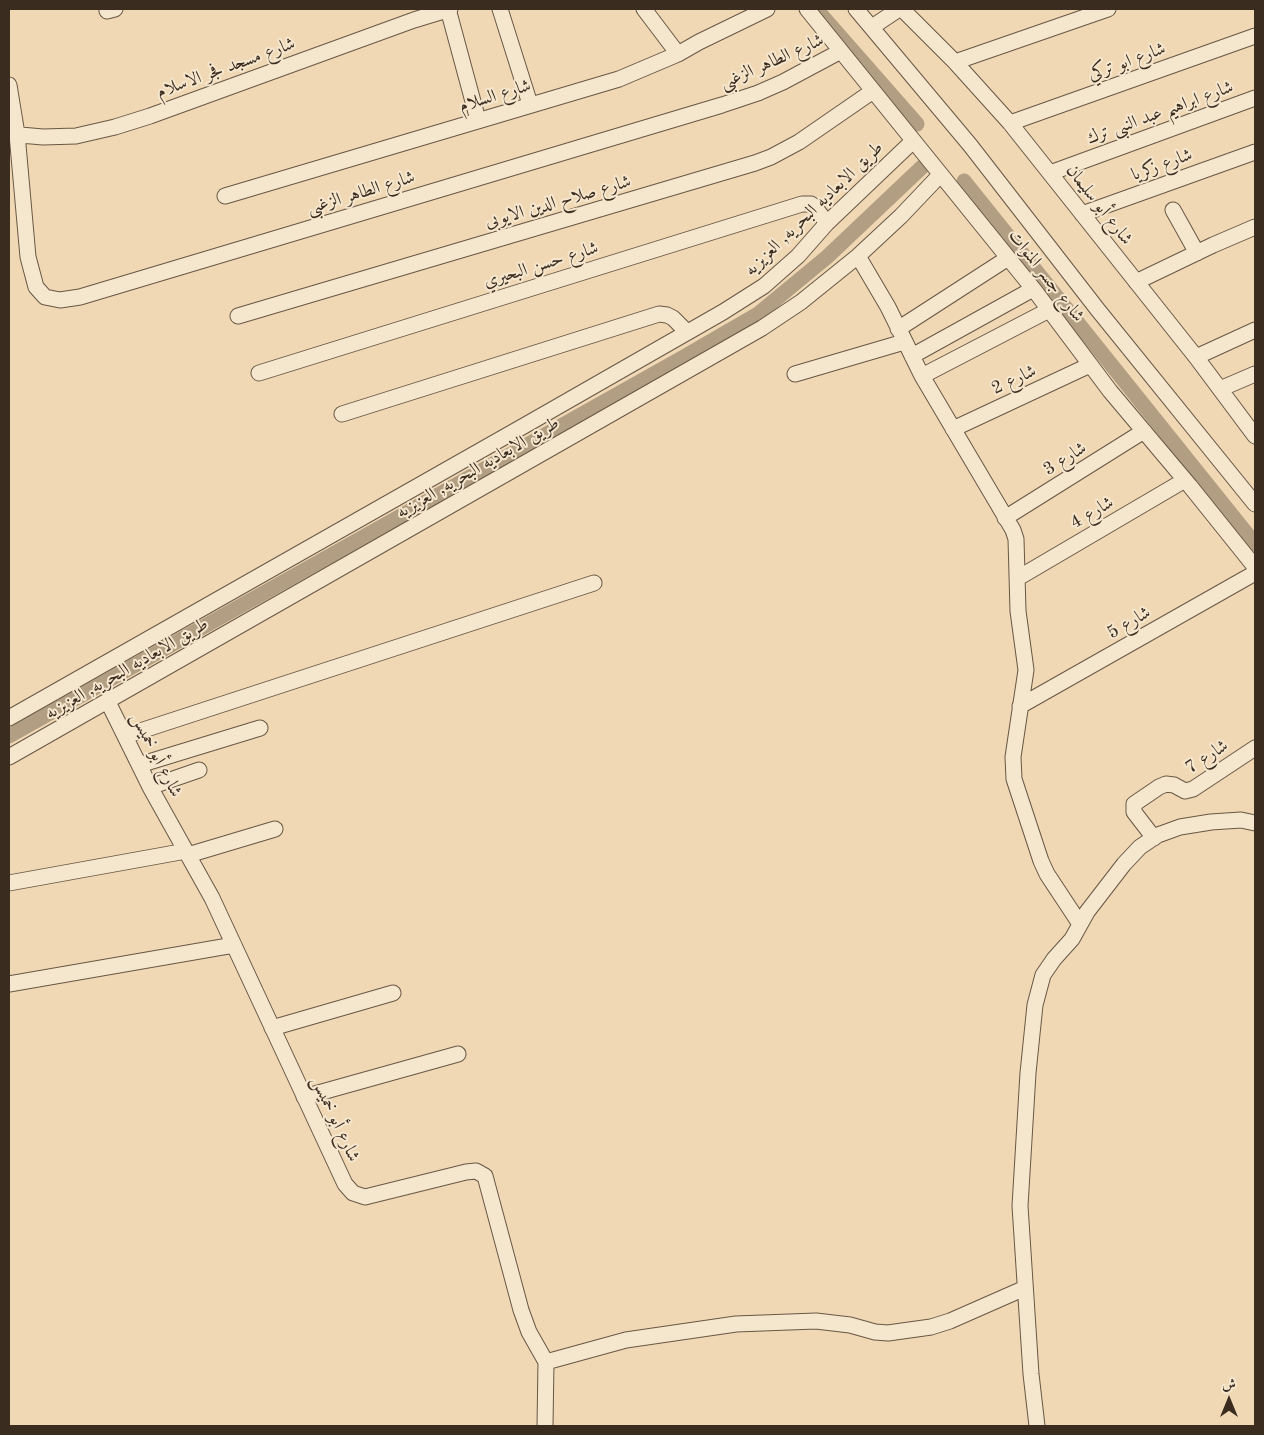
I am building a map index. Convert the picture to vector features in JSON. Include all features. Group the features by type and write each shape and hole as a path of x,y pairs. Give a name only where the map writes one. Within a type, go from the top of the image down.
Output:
{"street":[{"path":"449,9 478,120"},
{"name":"شارع مسجد فجر الاسلام","path":"13,134 43,137 76,136 115,127 159,113 387,29 449,9"},
{"path":"500,9 530,104"},
{"path":"644,9 678,54"},
{"name":"شارع السلام","path":"224,196 619,79 678,54 767,9"},
{"name":"شارع جسر المنوات","path":"806,9 1033,289 1090,365 1186,480 1255,567"},
{"name":"شارع جسر المنوات","path":"856,9 970,145 1104,317 1255,504"},
{"path":"872,28 900,9"},
{"name":"شارع أبو سليمان","path":"900,9 955,62 1010,123 1196,357 1255,435"},
{"path":"955,62 1108,9"},
{"name":"شارع ابو تركي","path":"1010,123 1255,36"},
{"name":"شارع الطاهر الزغبى","path":"9,85 28,258 36,288 45,297 60,300 80,297 722,105 758,93 841,51"},
{"name":"شارع صلاح الدين الايوبى","path":"238,316 755,163 799,142 873,91"},
{"name":"شارع ابراهيم عبد النبى ترك","path":"1050,173 1255,98"},
{"name":"طريق الابعاديه البحريه, العزيزيه","path":"9,718 522,428 723,312 764,286 798,256 827,222 913,141"},
{"name":"شارع زكريا","path":"1082,214 1255,152"},
{"name":"طريق الابعاديه البحريه, العزيزيه","path":"9,757 762,328 801,302 858,256 901,216 940,175"},
{"name":"شارع حسن البحيري","path":"260,373 802,204 814,206 827,222"},
{"path":"1173,210 1196,252"},
{"path":"1136,282 1196,252 1255,226"},
{"path":"858,256 888,307 922,376 1013,530 1016,539 1018,611 1026,670 1013,757 1014,779 1047,874 1080,924"},
{"path":"795,374 901,335 1008,258"},
{"path":"912,356 1033,289"},
{"path":"922,376 1049,310"},
{"path":"342,414 659,314 673,318 687,332"},
{"path":"1196,357 1255,330"},
{"name":"شارع 2","path":"953,429 1090,365"},
{"path":"1220,389 1255,374"},
{"name":"شارع 3","path":"1005,518 1144,432"},
{"name":"شارع 4","path":"1018,578 1186,480"},
{"name":"شارع 5","path":"1020,706 1255,573"},
{"path":"125,736 594,583"},
{"name":"شارع أبو خميس","path":"108,702 150,787 212,898 345,1184 353,1193 365,1197 466,1172 476,1171 485,1176 521,1310 529,1332 546,1362"},
{"path":"139,765 260,728"},
{"name":"شارع 7","path":"1154,838 1134,812 1134,804 1162,785 1170,784 1186,791 1193,789 1255,748"},
{"path":"150,787 199,770"},
{"path":"1036,1426 1020,1206 1028,1073 1035,1005 1043,975 1054,958 1072,939 1087,912 1124,864 1140,847 1154,838 1180,827 1241,820 1255,823"},
{"path":"9,883 187,853 275,829"},
{"path":"9,984 234,945"},
{"path":"272,1028 393,994"},
{"path":"304,1097 458,1054"},
{"path":"545,1426 546,1362 626,1340 736,1324 816,1321 850,1325 874,1332 888,1333 931,1327 950,1321 1025,1288"}],"waterway":[{"path":"816,9 917,124"},
{"path":"9,736 758,314 827,257 922,167"},
{"path":"964,181 1255,544"}]}
